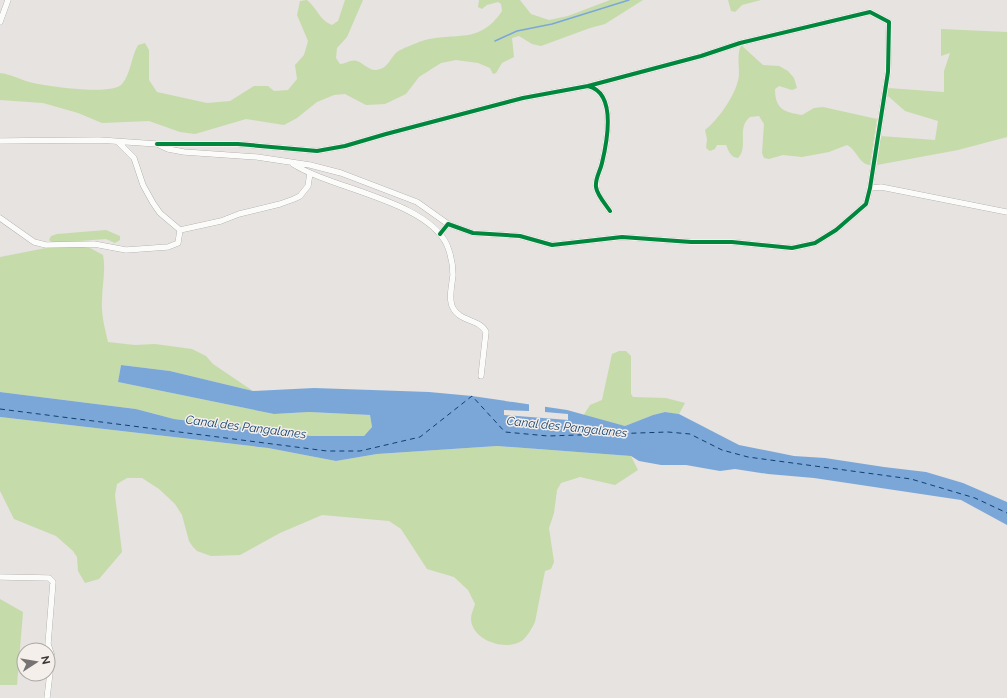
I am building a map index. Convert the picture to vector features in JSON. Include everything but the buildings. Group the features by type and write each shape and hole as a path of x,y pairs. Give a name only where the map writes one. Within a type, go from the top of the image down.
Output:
{"street":[{"path":"0,22 8,0"},
{"path":"0,141 99,140 157,144 238,144 317,151 345,146 523,98 588,86 701,56 740,43 870,12 889,22 888,72 870,188 866,204 836,230 815,243 792,248 732,242 691,242 622,237 552,245 520,236 473,233 448,224 417,202 348,175 310,165 291,163 257,156 184,152 168,149 157,144"},
{"path":"588,86 596,88 604,97 608,128 602,166 597,175 596,189 610,211"},
{"path":"118,142 134,158 143,185 160,213 180,230"},
{"path":"291,163 303,171 413,213 440,234 447,244 452,258 450,303 458,315 483,326 486,332 481,376"},
{"path":"180,230 221,221 239,214 294,199 300,196 308,186 310,173"},
{"path":"870,188 881,187 1007,212"},
{"path":"0,218 34,242 46,245 94,244 126,250 168,247 178,243 180,230"},
{"path":"440,234 448,224"},
{"path":"0,577 49,578 53,582 48,644 52,656 47,698"}],"green space":[{"path":"307,0 324,21 332,25 338,21 345,0 363,0 347,37 337,48 336,58 340,64 357,61 371,69 377,70 383,68 397,52 419,42 443,37 464,36 484,29 493,22 502,11 501,4 498,2 487,5 482,9 478,7 479,0 520,0 531,14 549,20 568,16 610,0 643,0 605,24 541,46 532,44 519,36 512,38 514,57 502,63 496,73 493,74 490,68 478,63 456,60 441,63 419,77 406,94 385,104 366,105 345,94 334,95 317,102 297,118 284,125 246,119 195,134 180,132 149,121 102,123 78,113 43,103 0,100 0,73 11,75 29,82 62,88 92,90 116,88 125,80 138,45 145,43 149,50 149,80 157,92 207,103 230,101 254,86 268,86 274,91 288,90 297,79 295,65 304,55 308,41 297,15 300,1"},
{"path":"728,0 761,0 742,5 735,12 731,11"},
{"path":"941,29 1007,32 1007,137 958,150 877,165 880,136 935,140 938,121 905,111 888,96 888,88 944,92 944,71 950,53 941,56"},
{"path":"741,45 763,65 779,66 788,71 794,78 797,88 792,90 779,86 775,89 775,96 779,105 786,111 802,115 814,108 823,107 877,119 870,165 863,162 847,145 829,152 802,157 783,155 769,159 764,158 762,153 764,124 759,116 750,117 746,121 743,132 743,148 738,158 731,155 726,145 717,145 715,149 710,151 706,148 707,139 705,130 722,112 736,88 739,73 739,55"},
{"path":"106,230 120,236 120,240 115,243 106,239 53,243 49,240 51,236 57,234"},
{"path":"76,246 90,248 103,255 102,311 108,342 135,345 155,344 192,349 206,356 213,364 253,391 170,371 121,365 118,382 274,414 309,412 370,415 372,427 364,436 311,436 174,419 136,409 0,392 0,257 51,247"},
{"path":"619,351 626,351 631,356 631,394 633,397 666,398 685,403 679,414 665,412 625,426 583,416 590,405 602,400 612,354"},
{"path":"0,417 268,448 336,461 377,454 497,446 631,456 638,470 615,485 580,477 561,483 557,490 554,513 549,528 554,562 551,569 545,571 535,622 523,640 508,645 491,642 477,633 473,627 471,619 475,604 468,590 454,577 427,569 401,529 389,521 322,515 280,533 240,555 211,556 197,551 193,547 189,541 182,515 175,504 159,489 142,478 127,478 117,484 115,495 122,552 99,579 85,583 78,571 77,557 73,551 56,536 14,519 0,491"},
{"path":"0,599 23,612 21,642 16,642 17,685 0,685"}],"water":[{"name":"Canal des Pangalanes","path":"121,365 170,371 253,391 314,388 429,392 472,396 567,410 625,426 665,412 679,414 739,445 794,456 825,458 926,472 963,483 1007,502 1007,525 961,500 814,478 768,474 735,469 720,471 686,465 661,465 639,461 631,456 497,446 377,454 336,461 268,448 0,417 0,392 136,409 174,419 311,436 364,436 372,427 370,415 309,412 274,414 118,382"}],"pier":[{"path":"505,399 545,405 545,412 568,414 568,420 504,415 504,410 529,411 529,403 505,401"}],"waterway":[{"path":"495,41 517,31 552,24 629,0"}],"ferry route":[{"path":"0,409 327,451 360,451 420,437 472,396 505,432 548,436 668,432 690,434 722,450 748,457 911,479 975,498 1007,513"}],"cycle path":[{"path":"440,234 448,224 473,233 520,236 552,245 622,237 691,242 732,242 792,248 815,243 836,230 866,204 870,188 888,72 889,22 870,12 740,43 701,56 588,86"},
{"path":"157,144 238,144 317,151 345,146 523,98 588,86 597,90 603,98 608,119 606,143 596,187 602,200 610,211"}]}
